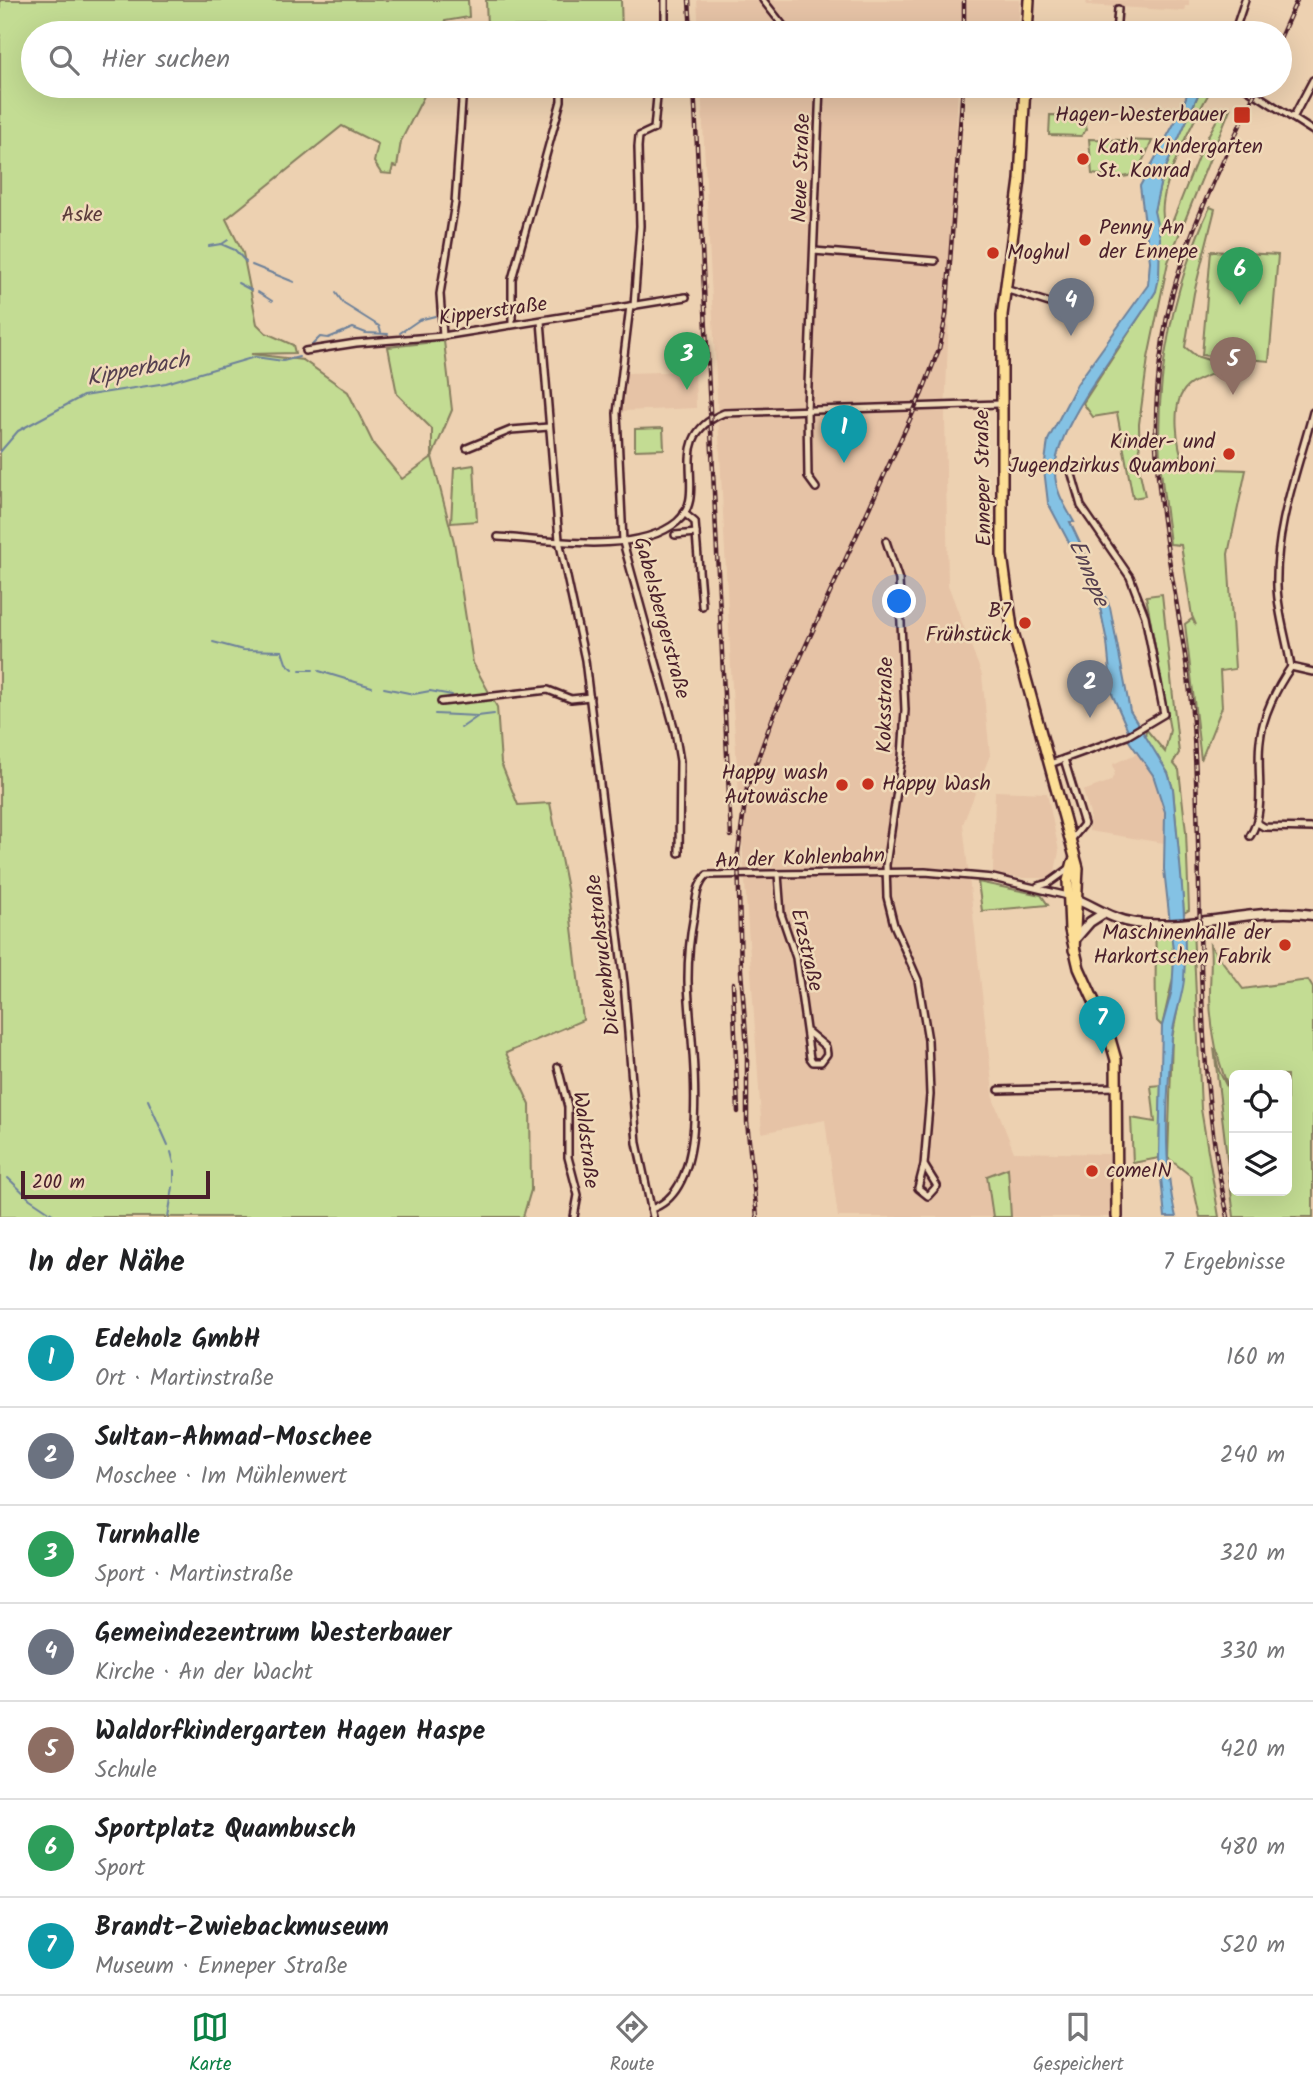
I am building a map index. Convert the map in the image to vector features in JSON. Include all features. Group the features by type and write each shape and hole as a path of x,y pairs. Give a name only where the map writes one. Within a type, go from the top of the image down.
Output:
{"main road":[{"path":"1028,21 1029,0"},
{"name":"Enneper Straße","path":"1024,98 1020,180 1004,288 1000,404 1005,587 1016,644 1071,840 1072,865 1068,896 1074,950 1113,1046 1117,1087 1117,1217"},
{"name":"Enneper Straße","path":"1072,865 1077,868 1078,900 1074,950"},
{"path":"1068,896 1104,913 1135,923 1166,923 1279,912 1313,915"},
{"path":"1077,937 1090,922 1104,913"}],"street":[{"path":"665,0 665,21"},
{"path":"763,0 780,21"},
{"path":"1238,21 1245,0"},
{"path":"1117,21 1118,9"},
{"path":"1293,118 1313,79"},
{"path":"443,335 440,294 455,203 462,98"},
{"path":"512,324 512,279 561,98"},
{"name":"Gabelsbergerstraße","path":"657,98 654,129 639,136 640,226 617,413 623,542 675,731 680,761 679,853"},
{"name":"Neue Straße","path":"816,488 808,477 807,410 820,98"},
{"path":"1262,98 1313,131"},
{"name":"Neue Straße","path":"814,251 935,261"},
{"path":"1004,288 1062,307"},
{"name":"Kipperstraße","path":"305,351 443,335 686,297"},
{"name":"Dickenbruchstraße","path":"541,321 559,541 585,660 624,983 637,1143 653,1217"},
{"path":"498,537 623,542 669,527 684,513 688,505 689,450 696,431 707,420 724,413 1000,404"},
{"path":"1250,836 1259,824 1259,751 1262,726 1291,667 1277,589 1278,547 1285,507 1313,412"},
{"path":"467,448 511,430 549,427"},
{"path":"1306,439 1313,440"},
{"path":"1050,764 1127,736 1164,713 1145,616 1130,577 1081,506 1071,471"},
{"path":"684,513 695,522 702,606"},
{"path":"675,535 696,533"},
{"name":"Koksstraße","path":"886,541 899,580 905,710 902,757 886,871 887,897 894,925 918,979 926,1026 930,1095 924,1165"},
{"path":"1291,667 1313,672"},
{"path":"441,702 548,690 570,699 590,697"},
{"path":"1064,759 1084,824 1071,840"},
{"path":"1259,824 1264,827 1313,828"},
{"path":"1035,886 1049,883 1072,865"},
{"name":"An der Kohlenbahn","path":"651,1209 666,1202 680,1182 694,1138 688,979 690,940 699,887 707,876 886,871 948,873 1035,886 1068,896"},
{"name":"Erzstraße","path":"778,874 781,914 796,958 810,1058 813,1062 821,1062 827,1055 826,1047 808,1032"},
{"name":"Waldstraße","path":"558,1067 568,1107 568,1157 578,1195 574,1217"},
{"path":"999,1090 1117,1087"},
{"path":"924,1165 937,1186 928,1196 918,1188 924,1165"}],"shaded area":[{"path":"697,0 1020,0 1019,21 698,21"},
{"path":"1087,0 1092,4 1093,0 1189,0 1189,6 1186,6 1185,11 1086,5"},
{"path":"702,98 958,98 945,416 948,585 982,675 990,755 963,824 994,1101 1014,1152 1109,1154 1111,1217 838,1217 825,1120 762,1133 733,707"},
{"path":"695,371 696,408 623,411 627,373"},
{"path":"1138,753 1153,775 1161,794 1164,843 1089,831 1090,814 1083,791 1111,781 1115,772 1113,764"},
{"path":"995,791 1047,793 1059,851 1055,872 1047,878 1019,878 993,873"}],"green space":[{"name":"Aske","path":"0,0 468,0 469,17 445,21 21,21 21,98 423,98 401,141 397,167 393,166 391,174 381,173 374,162 378,144 342,126 226,219 243,253 257,324 266,333 293,345 295,353 251,354 303,360 348,392 374,445 402,479 432,457 454,542 473,663 497,707 501,763 518,805 550,803 568,894 583,1020 506,1053 530,1105 531,1190 523,1217 0,1217"},
{"path":"486,0 621,0 622,21 487,21"},
{"path":"1197,98 1207,98 1186,136 1168,180 1163,201 1163,218 1169,230 1202,147 1221,112 1230,109 1168,262 1148,358 1139,424 1140,473 1145,496 1133,498 1117,413 1093,417 1083,403 1156,291 1154,211 1162,176"},
{"path":"1050,115 1084,116 1087,129 1081,136 1049,135"},
{"path":"1089,139 1152,141 1136,171 1125,177 1117,177 1092,174"},
{"path":"1210,207 1215,209 1194,293 1185,347 1196,356 1218,363 1217,372 1193,382 1181,395 1177,415 1178,438 1185,468 1246,470 1228,554 1235,669 1220,671 1222,707 1201,760 1185,624 1192,619 1196,625 1192,616 1181,545 1170,544 1159,427 1164,362 1177,298 1197,236"},
{"path":"1211,251 1278,255 1269,361 1202,355"},
{"path":"444,341 452,410 432,457 432,429 397,394 388,347"},
{"path":"663,428 664,449 635,450 635,429"},
{"path":"474,465 477,521 451,523 454,468"},
{"path":"1162,594 1179,753 1173,763 1179,770 1186,832 1189,910 1184,913 1173,789 1168,773 1145,739 1146,729 1165,752 1170,730 1146,596"},
{"path":"978,882 1041,895 1048,905 982,911"},
{"path":"1182,927 1193,928 1201,1109 1219,1217 1200,1217 1191,1176 1168,1158 1172,1038 1184,977"},
{"path":"1172,929 1174,974 1162,1026 1157,1021 1156,1009 1155,930"},
{"path":"1210,945 1243,989 1308,980 1313,988 1313,1217 1234,1217 1232,1196 1292,1196 1292,1070 1229,1070 1229,1086 1219,1061 1213,1034 1210,1007"},
{"path":"1214,1048 1219,1071 1229,1091 1229,1175"},
{"path":"1161,1085 1159,1158 1133,1163 1131,1118 1155,1122 1151,1086"},
{"path":"1008,1168 1011,1217 993,1217 987,1176"}],"water":[{"name":"Ennepe","path":"1186,98 1197,98 1162,176 1154,211 1160,237 1156,291 1080,406 1058,453 1055,472 1059,492 1074,522 1070,522 1110,607 1130,711 1168,773 1173,789 1184,908 1185,956 1183,987 1172,1037 1167,1104 1167,1151 1176,1217 1165,1217 1159,1158 1162,1026 1172,990 1174,959 1164,869 1165,812 1153,775 1129,741 1131,737 1112,694 1107,642 1098,597 1048,503 1044,469 1048,440 1077,384 1148,285 1150,261 1140,186"}],"waterway":[{"path":"222,244 228,240"},
{"path":"209,246 221,244 235,250 246,262"},
{"path":"252,265 294,282"},
{"path":"238,283 251,290"},
{"path":"258,292 272,301"},
{"path":"336,293 344,304 379,326 381,332"},
{"name":"Kipperbach","path":"400,333 419,320 435,316"},
{"name":"Kipperbach","path":"311,346 320,337 328,338 353,328 366,333 388,334"},
{"name":"Kipperbach","path":"0,452 18,431 83,396 166,383 255,357 283,361 299,357"},
{"path":"213,642 243,650 282,651 286,663 293,669"},
{"path":"300,670 313,670"},
{"path":"319,671 372,687"},
{"path":"384,688 414,694 430,691 452,695"},
{"path":"435,714 494,714"},
{"path":"461,728 477,717"},
{"path":"148,1100 168,1145"},
{"path":"171,1152 174,1163"},
{"path":"174,1170 174,1182"},
{"path":"8,1178 30,1199 57,1217"},
{"path":"168,1217 173,1187"}],"railway":[{"path":"689,0 690,21"},
{"path":"964,0 964,21"},
{"path":"1288,21 1297,0"},
{"path":"695,98 731,836"},
{"path":"757,1217 747,1122 747,1048 741,971 738,853 747,788 773,717 922,393 939,349 946,316 962,98"},
{"path":"1228,1217 1209,1099 1204,1039 1197,798 1191,703 1160,496 1156,416 1163,340 1178,274 1215,179 1252,98"},
{"path":"733,983 738,1112"}],"place":[{"name":"Hagen-Westerbauer","path":"1242,115"},
{"name":"Kath. Kindergarten St. Konrad","path":"1083,159"},
{"name":"Penny An der Ennepe","path":"1085,240"},
{"name":"Moghul","path":"993,253"},
{"name":"Sportplatz Quambusch","path":"1240,305"},
{"name":"Gemeindezentrum Westerbauer","path":"1071,336"},
{"name":"Turnhalle","path":"687,390"},
{"name":"Waldorfkindergarten Hagen Haspe","path":"1233,395"},
{"name":"Kinder- und Jugendzirkus Quamboni","path":"1229,454"},
{"name":"Edeholz GmbH","path":"844,463"},
{"name":"B7 Frühstück","path":"1025,623"},
{"name":"Sultan-Ahmad-Moschee","path":"1090,718"},
{"name":"Happy Wash","path":"868,784"},
{"name":"Happy wash Autowäsche","path":"842,785"},
{"name":"Maschinenhalle der Harkortschen Fabrik","path":"1285,945"},
{"name":"Brandt-Zwiebackmuseum","path":"1102,1054"},
{"name":"comeIN","path":"1092,1171"}]}
